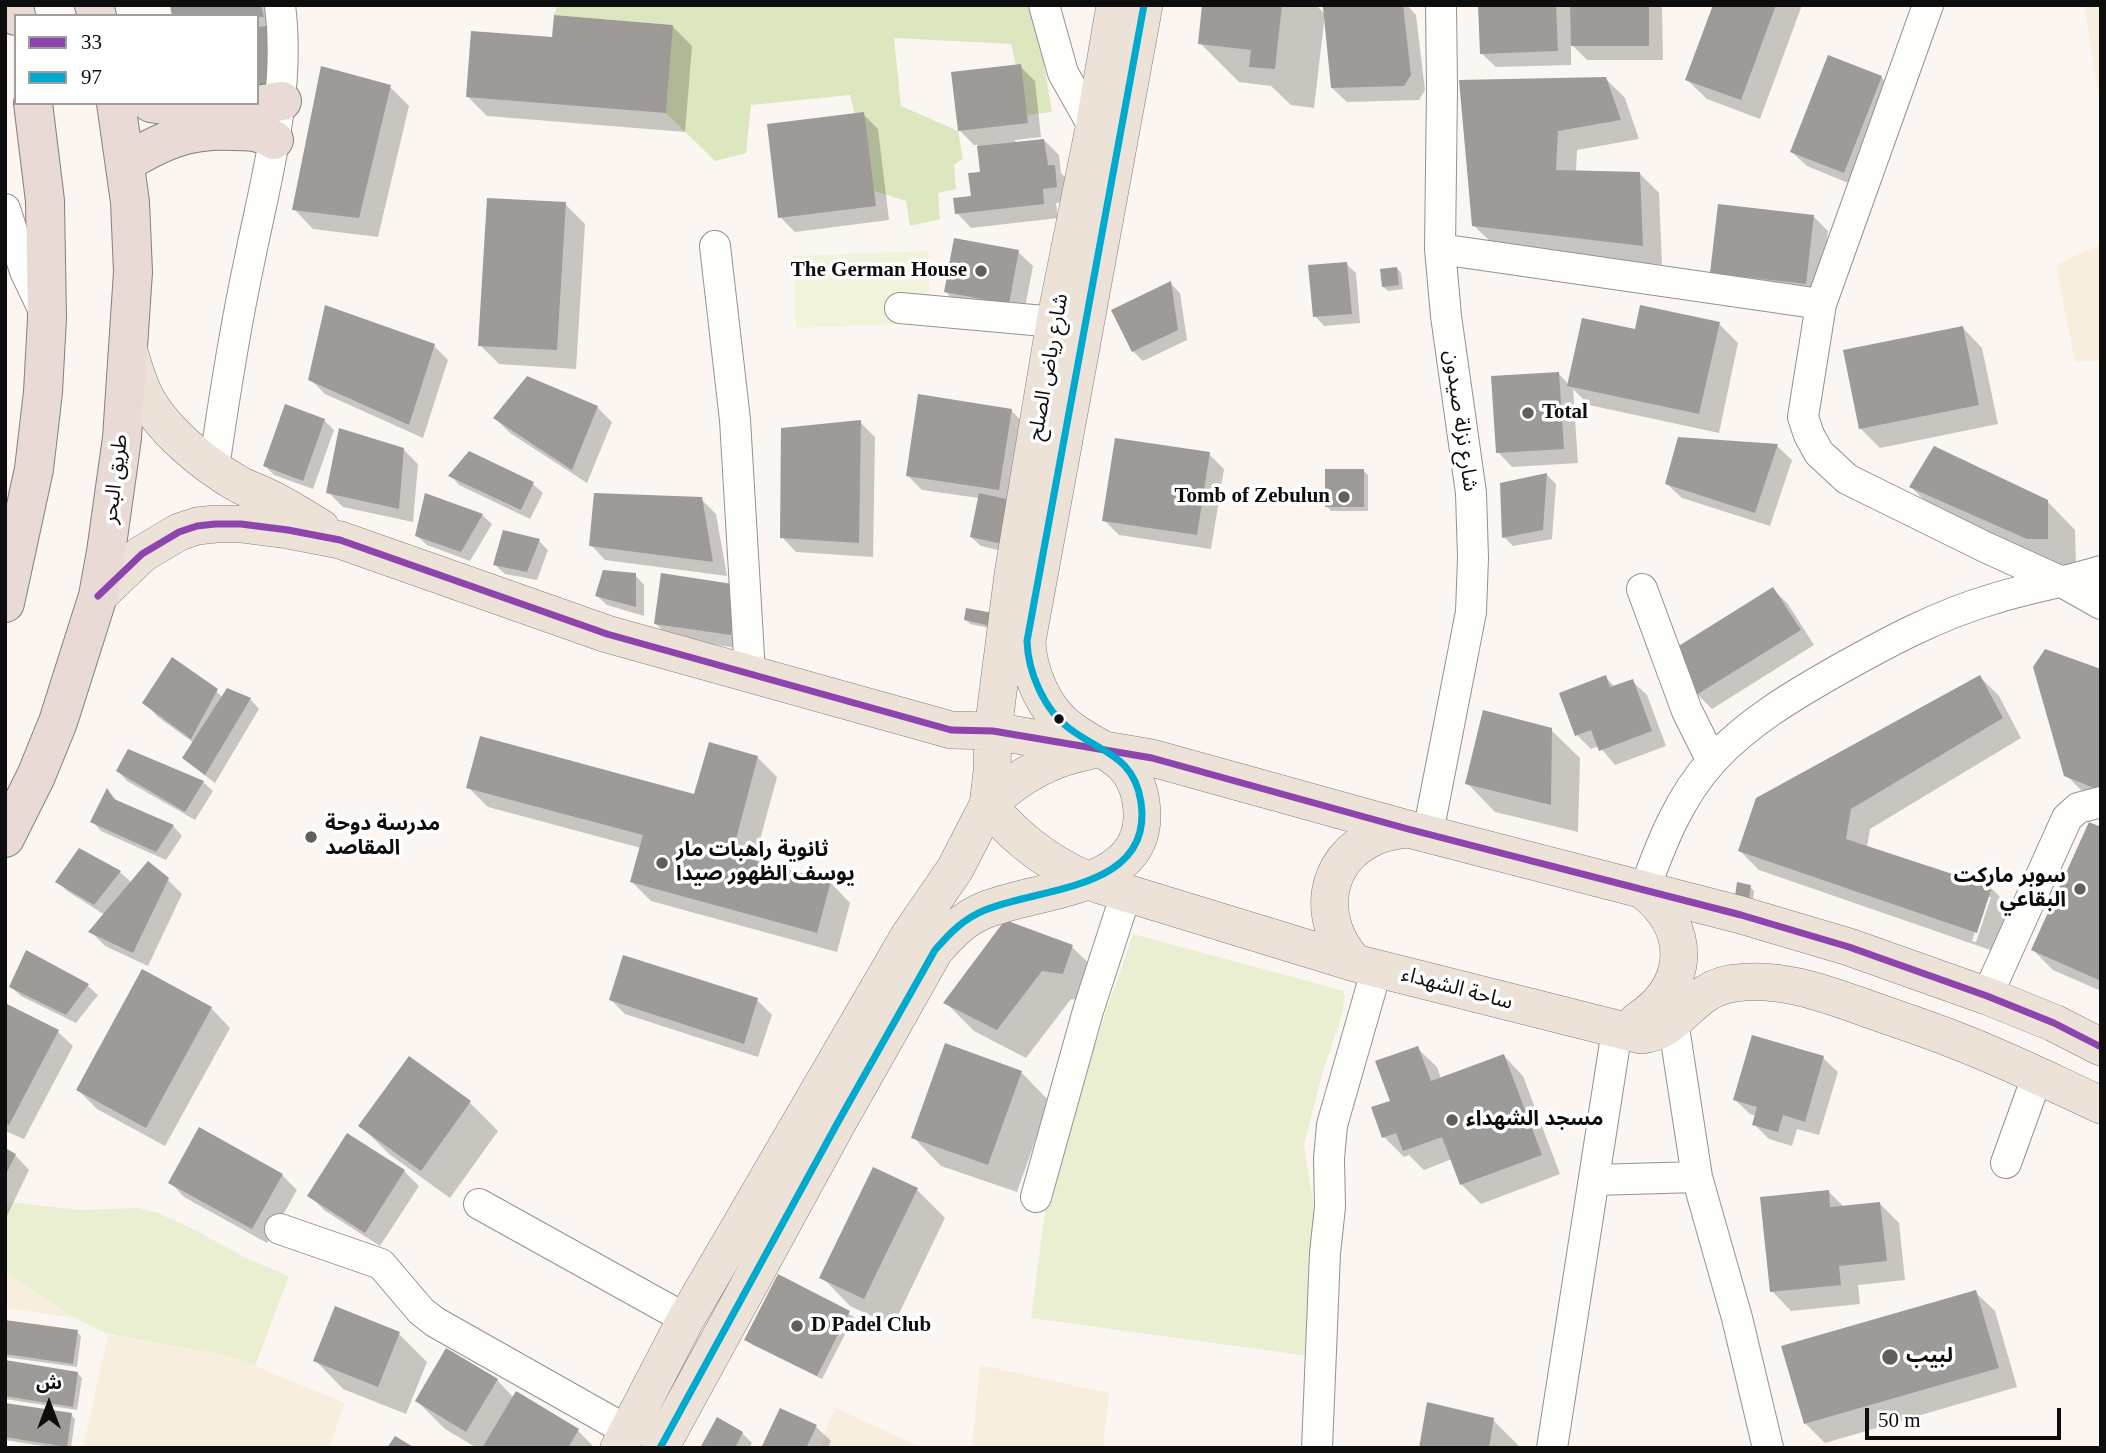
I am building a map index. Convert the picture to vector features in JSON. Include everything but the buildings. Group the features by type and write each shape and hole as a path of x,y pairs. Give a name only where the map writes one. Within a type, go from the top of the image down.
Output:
{"highway":[{"path":"259,105 282,101"},
{"path":"5,603 34,470 43,392 47,318 45,201 33,105"},
{"name":"طريق البحر","path":"5,838 36,776 58,722 98,596 119,462 129,351 133,244 116,105"},
{"path":"165,105 209,108 257,105"},
{"path":"125,163 167,140 197,131 254,131 274,139"}],"main road":[{"name":"شارع رياض الصلح","path":"993,731 1013,574 1055,322 1094,128 1115,5"},
{"name":"شارع رياض الصلح","path":"1102,749 1068,728 1052,708 1031,671 1027,640 1144,5"},
{"path":"129,351 142,392 162,422 227,477 289,508 340,540"},
{"path":"227,477 234,524"},
{"path":"98,596 142,554 179,532 197,526 234,524 288,530 340,540 607,634 951,730 993,731 1152,758 1741,915 1849,947 1987,996 2054,1023 2101,1047"},
{"name":"ساحة الشهداء","path":"951,730 969,743 1009,828 1032,849 1058,866 1085,880 1126,894 1366,965 1641,1035 1654,1034 1667,1012 1722,985 1756,982 1820,991 1957,1040 2101,1105"},
{"path":"660,1448 831,1133 922,943 990,789 993,731"},
{"path":"623,1440 686,1319 922,943 983,911 1026,897 1054,892 1103,875 1127,860 1135,846 1140,831 1141,803 1130,769 1102,749 1059,759 1034,769 1009,785 990,789"},
{"path":"1366,965 1337,940 1329,913 1330,892 1337,872 1354,850 1365,841 1378,835 1418,831"},
{"path":"1644,891 1664,909 1676,933 1678,969 1667,1012"}],"street":[{"path":"227,477 241,300 282,101 284,65 280,5"},
{"path":"1044,5 1063,73 1094,128"},
{"name":"شارع نزلة صيدون","path":"1418,831 1471,612 1474,558 1471,493 1446,316 1440,250 1441,5"},
{"path":"1928,5 1821,304 1803,417 1819,453 1847,479 2064,583 2101,604"},
{"path":"5,209 25,271 47,318"},
{"path":"715,246 735,420 750,673"},
{"path":"1440,250 1821,304"},
{"path":"900,307 1055,322"},
{"path":"1644,891 1672,819 1712,761 1759,720 1810,686 1889,641 1994,598 2064,583 2101,571"},
{"path":"1642,589 1686,711 1712,761"},
{"path":"1987,996 2067,818 2077,808 2101,802"},
{"path":"1036,1197 1088,1011 1126,894"},
{"path":"1318,1448 1332,1125 1366,965"},
{"path":"1667,1012 1697,1177 1737,1318 1768,1448"},
{"path":"1552,1448 1618,1030"},
{"path":"2006,1163 2037,1077"},
{"path":"1595,1180 1697,1177"},
{"path":"479,1204 686,1319"},
{"path":"280,1229 381,1264 421,1311 435,1322 623,1440"}],"shaded area":[{"path":"2084,5 2101,5 2101,111"},
{"path":"2101,244 2101,360 2075,362 2056,265"},
{"path":"5,1271 75,1318 5,1308"},
{"path":"108,1335 233,1357 345,1403 329,1448 83,1448"},
{"path":"980,1365 1109,1393 1103,1448 972,1448"},
{"path":"835,1408 923,1448 819,1448"}],"green space":[{"path":"558,5 1034,5 1052,112 1027,115 1011,44 894,38 901,106 958,131 963,159 954,165 956,189 938,193 940,219 910,226 906,201 874,191 850,95 751,105 746,153 715,161 666,113 673,25 554,15"},
{"path":"928,251 930,323 796,328 793,256"},
{"path":"1133,934 1344,991 1343,1012 1323,1071 1304,1144 1313,1201 1315,1257 1309,1356 1031,1318 1045,1212 1063,1137"},
{"path":"9,1202 80,1210 139,1208 158,1213 248,1259 289,1276 255,1366 233,1357 108,1334 75,1318 5,1271 5,1206"}],"transit line":[{"name":"97","path":"660,1448 935,950 957,927 985,910 1062,889 1112,869 1130,853 1140,831 1141,802 1131,775 1115,757 1070,729 1052,712 1034,677 1027,641 1144,5"},
{"name":"33","path":"98,596 142,554 179,532 197,526 241,524 340,540 607,634 951,730 993,731 1152,758 1408,829 1741,915 1849,947 1987,996 2054,1023 2101,1047"}],"place":[{"name":"The German House","path":"981,271"},
{"name":"Total","path":"1528,413"},
{"name":"Tomb of Zebulun","path":"1344,497"},
{"name":"مدرسة دوحة المقاصد","path":"311,837"},
{"name":"ثانوية راهبات مار يوسف الظهور صيدا","path":"662,863"},
{"name":"سوبر ماركت البقاعي","path":"2080,889"},
{"name":"مسجد الشهداء","path":"1452,1120"},
{"name":"D Padel Club","path":"797,1326"},
{"name":"لبيب","path":"1890,1357"}]}
